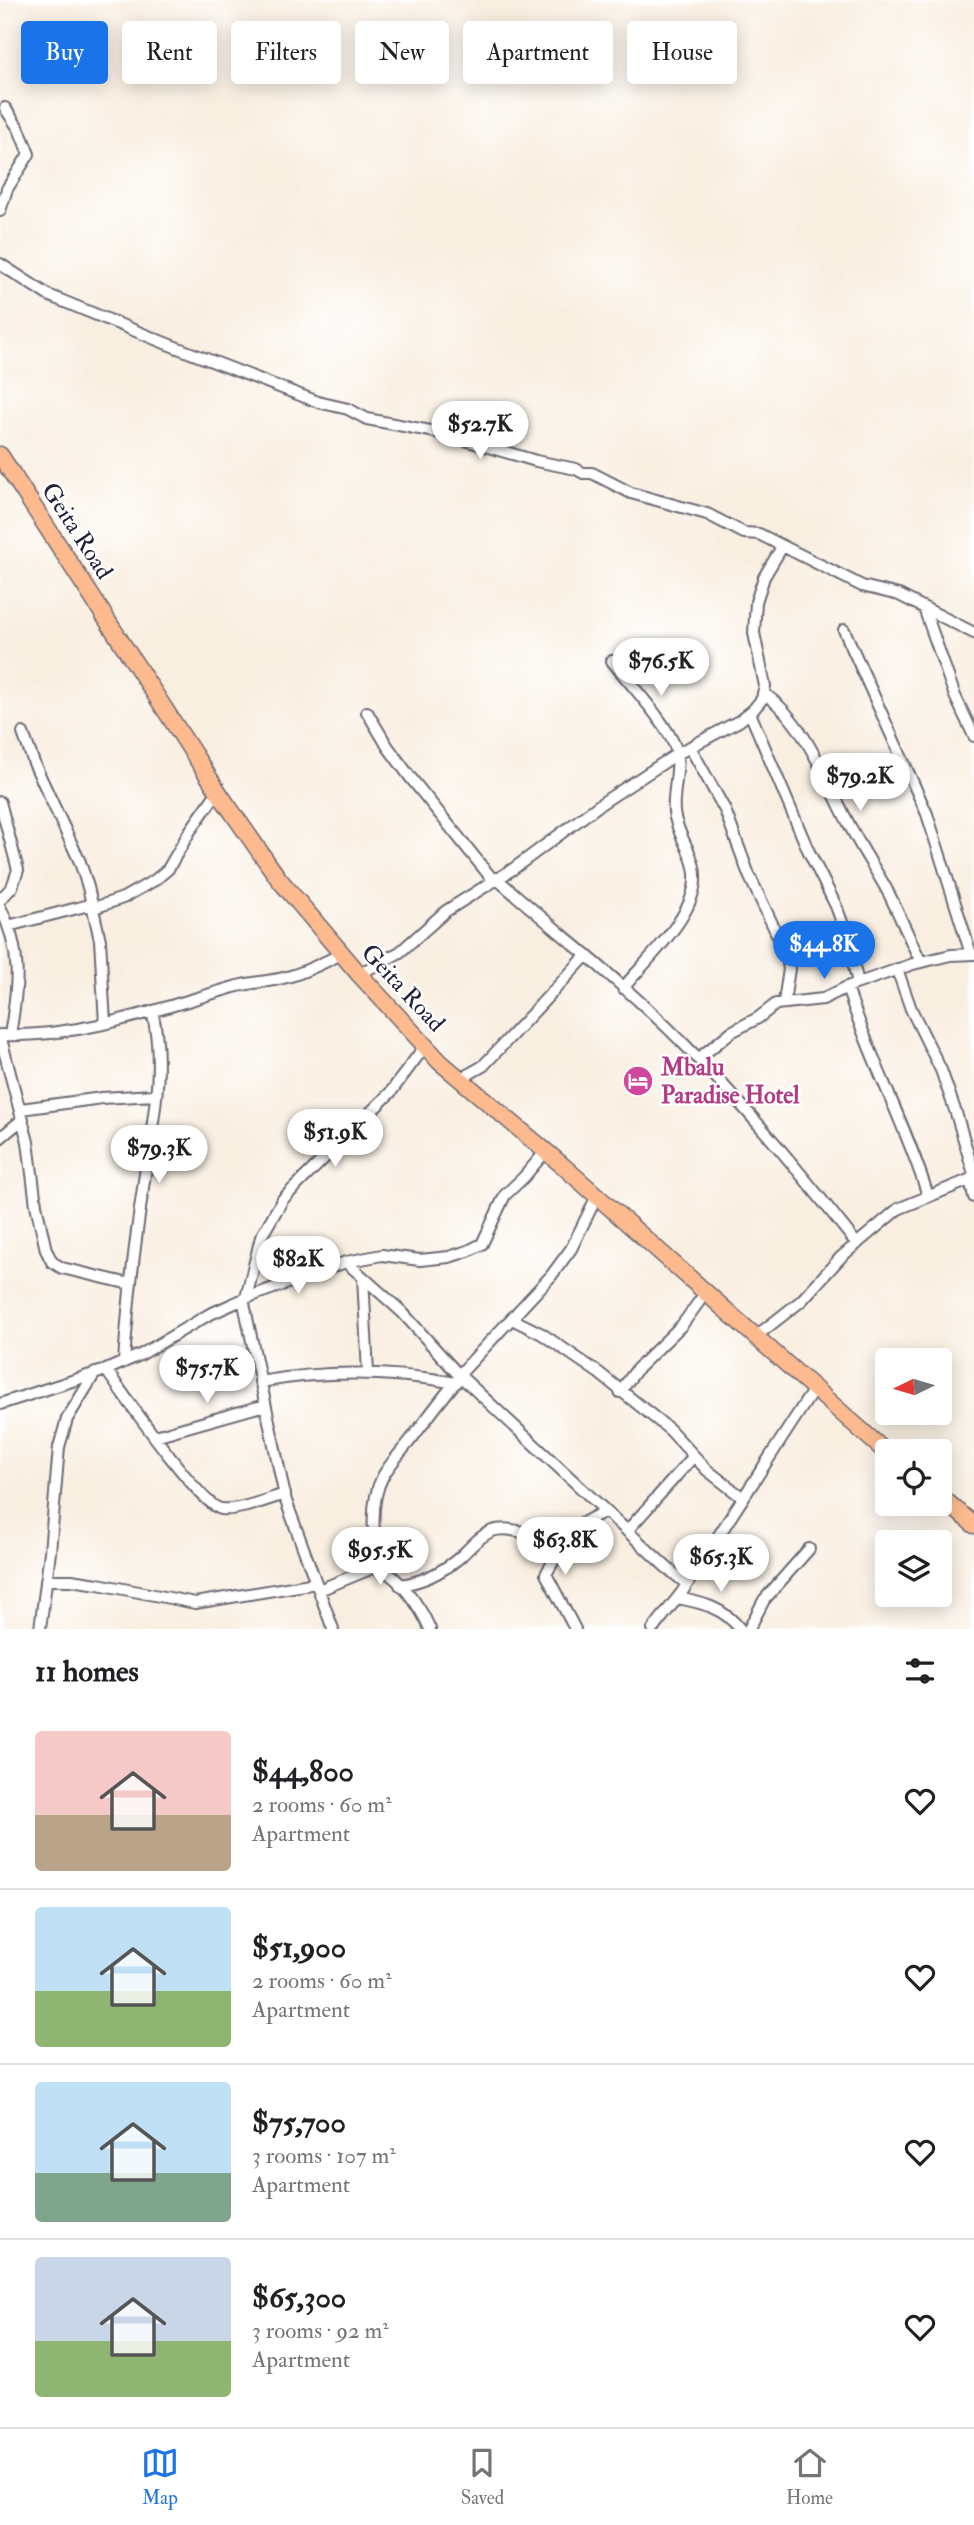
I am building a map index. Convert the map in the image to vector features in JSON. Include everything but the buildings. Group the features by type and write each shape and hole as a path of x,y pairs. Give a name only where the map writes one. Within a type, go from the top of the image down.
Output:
{"highway":[{"name":"Geita Road","path":"0,455 218,791 278,878 341,954 425,1046 460,1079 546,1151 875,1442"},
{"path":"952,1506 974,1525"}],"street":[{"path":"0,211 7,189 29,154 19,129 5,108"},
{"path":"0,264 48,295 318,402 348,410 367,419 441,433 536,461 576,468 631,493 707,514 744,533 759,534 862,586 900,595 974,633"},
{"path":"359,974 400,952 446,911 513,869 602,803 677,754 750,713 762,699 765,687 754,633 756,602 764,577 782,547"},
{"path":"924,608 955,696 974,736"},
{"path":"698,1059 731,1032 758,1018 776,1004 823,999 852,985 921,962 951,955 972,954 927,814 844,630"},
{"path":"612,661 659,719 677,754 674,812 678,831 695,869 696,884 690,903 677,925 623,988"},
{"path":"763,693 777,702 790,717 828,781 868,860 888,892 921,962"},
{"path":"367,712 410,777 495,879 623,988 698,1059 786,1153 857,1244"},
{"path":"750,713 809,852 836,906 845,933 855,1012 914,1153 928,1196"},
{"path":"23,733 80,862 94,906 100,940 105,1023"},
{"path":"690,747 724,810 749,875 786,953 789,969 784,1002"},
{"path":"8,926 123,898 155,880 168,869 218,791"},
{"path":"0,802 18,870 12,887 0,901"},
{"path":"0,908 17,956 18,988 4,1035 22,1114 46,1250 52,1262 62,1268 130,1284"},
{"path":"4,1035 35,1036 79,1030 236,986 286,977 341,954"},
{"path":"460,1079 483,1066 586,956"},
{"path":"897,970 911,1009 941,1070 973,1177 974,1197"},
{"path":"124,1362 130,1284 159,1052 152,1011"},
{"path":"333,1629 285,1494 245,1298 261,1237 282,1199 390,1093 425,1046"},
{"path":"0,1138 22,1114 102,1098 155,1095"},
{"path":"0,1404 124,1362 208,1315 245,1298 345,1262 382,1255 421,1260 449,1257 468,1251 482,1244 505,1195 546,1151"},
{"path":"755,1337 801,1301 841,1257 898,1209 973,1177"},
{"path":"379,1568 375,1550 374,1509 383,1476 459,1378 551,1276 571,1249 597,1196"},
{"path":"345,1262 402,1312 459,1378 687,1584"},
{"path":"363,1277 368,1373"},
{"path":"620,1392 637,1369 682,1325 706,1292"},
{"path":"512,1319 600,1373 620,1392 670,1430 693,1457 743,1498"},
{"path":"101,1371 156,1436 194,1488 218,1508 258,1502 285,1494"},
{"path":"40,1629 59,1447 67,1419 101,1371"},
{"path":"260,1382 306,1374 368,1373 459,1378"},
{"path":"653,1629 678,1598 814,1389"},
{"path":"156,1436 265,1405"},
{"path":"627,1531 693,1457"},
{"path":"400,1585 427,1579 442,1571 492,1531 550,1536 606,1511"},
{"path":"574,1526 546,1574 575,1629"},
{"path":"749,1629 764,1600 809,1549"},
{"path":"46,1580 85,1582 195,1603 317,1586 375,1567 383,1569 400,1585 425,1616 430,1629"},
{"path":"678,1598 709,1605 731,1617 740,1629"}],"place":[{"name":"Mbalu Paradise Hotel","path":"638,1081"}]}
